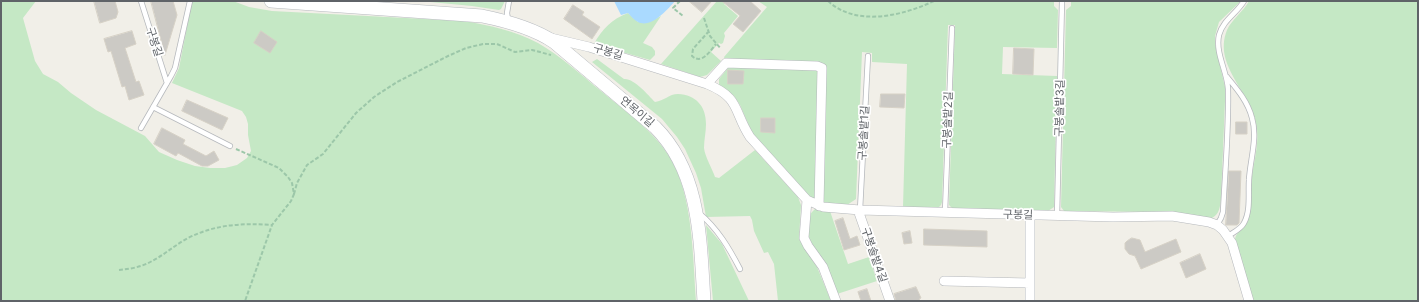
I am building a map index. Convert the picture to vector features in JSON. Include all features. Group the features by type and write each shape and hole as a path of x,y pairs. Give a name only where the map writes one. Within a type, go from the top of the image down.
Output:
{"street":[{"name":"구봉길","path":"271,1 348,4 482,16 508,22 546,37 605,51 707,84 719,89 732,100 745,130 750,137 807,200 819,206 859,210 1057,216 1172,216 1217,225"},
{"name":"연목이길","path":"546,37 574,58 662,134 675,151 691,186 696,210 704,301"},
{"path":"707,84 726,63 817,66 822,68 819,206"},
{"path":"807,200 804,238 822,267 836,301"},
{"name":"구봉솔밭4길","path":"859,210 890,301"},
{"path":"1030,215 1030,301"},
{"path":"1217,225 1228,236 1249,301"},
{"path":"944,281 1030,283"}],"lane":[{"name":"구봉길","path":"141,1 167,83"},
{"name":"구봉길","path":"141,128 175,68 190,1"},
{"path":"508,22 507,13 509,1"},
{"name":"구봉솔밭3길","path":"1057,216 1062,1"},
{"path":"1217,225 1222,218 1228,90 1218,43 1222,27 1240,8 1244,1"},
{"name":"구봉솔밭2길","path":"945,212 952,28"},
{"name":"구봉솔밭1길","path":"859,210 868,56"},
{"path":"1226,76 1249,109 1253,123 1254,136 1247,214 1244,223 1240,228 1228,236"},
{"path":"154,107 230,146"},
{"path":"696,210 709,221 718,232 726,243 740,269"}],"path":[{"path":"680,1 673,8 683,16"},
{"path":"828,1 840,10 850,14 874,17 904,12 934,1"},
{"path":"704,18 709,32 716,44 722,49"},
{"path":"709,32 692,49 692,56 694,59 699,60 703,58 716,44"},
{"path":"245,301 272,225 291,201 297,182 307,165 323,154 356,113 374,97 397,82 448,56 466,48 483,44 497,44 514,52 532,50 556,55"},
{"path":"230,146 241,153 279,168 292,183 294,194"},
{"path":"119,270 134,268 151,262 189,238 208,230 236,224 272,225"}],"green space":[{"path":"1,1 36,1 23,18 35,61 43,74 58,82 96,110 145,136 159,152 195,166 210,168 225,168 237,165 247,158 251,151 248,135 248,124 242,111 172,83 179,68 192,1 233,1 249,7 272,11 463,21 482,24 520,35 538,43 563,60 653,135 670,157 682,184 686,200 693,251 696,301 1,301"},
{"path":"420,1 505,1 499,10"},
{"path":"717,1 727,1 724,4 738,16 724,33 725,36 723,43 719,43 711,52 721,61 707,75 700,77 661,64"},
{"path":"758,1 1054,1 1054,6 1058,10 1057,48 1003,47 1002,74 1057,76 1054,207 1048,211 952,208 949,205 955,25 948,25 941,205 938,208 903,207 907,64 872,62 872,53 862,52 856,199 847,205 821,202 812,198 804,192 753,135 740,105 734,96 719,85 719,79 728,68 724,57 767,7"},
{"path":"1071,1 1241,1 1219,22 1215,36 1215,44 1225,87 1225,101 1221,198 1219,210 1212,218 1162,212 1064,211 1061,207 1066,10 1071,6"},
{"path":"1249,1 1418,1 1418,301 1253,301 1235,239 1237,234 1247,223 1249,216 1257,143 1257,129 1249,104 1229,68 1225,56 1224,43 1229,26"},
{"path":"628,13 638,22 651,21 661,16 643,43 652,47 655,51 655,55 650,60 594,44 608,25 617,18"},
{"path":"597,59 624,79 632,81 645,91 655,102 678,94 695,99 699,103 706,118 704,148 715,177 719,178 755,150 798,197 801,205 799,239 817,267 831,301 778,301 774,264 768,252 764,253 754,231 750,216 706,217 701,188 696,173 685,149 677,137 662,119 592,62"},
{"path":"815,209 830,211 848,264 869,257 877,281 837,294 808,237 810,214"},
{"path":"706,225 722,244 749,301 713,301"}],"water":[{"path":"614,1 675,1 654,21 643,23 638,22 628,13 621,15"}],"building":[{"path":"94,1 115,1 118,12 116,18 100,23"},
{"path":"151,1 173,1 177,15 165,55"},
{"path":"689,1 712,1 702,12"},
{"path":"722,1 750,1 761,11 743,32 733,24 740,16"},
{"path":"573,5 584,12 582,15 600,27 592,39 564,19"},
{"path":"132,31 136,44 125,48 136,82 139,81 144,95 129,100 125,86 122,87 111,51 108,52 104,39"},
{"path":"261,31 277,42 270,53 254,43"},
{"path":"1014,48 1034,49 1033,75 1013,74"},
{"path":"728,70 744,71 743,84 728,84"},
{"path":"881,94 905,94 904,108 880,107"},
{"path":"187,100 228,118 222,130 182,111"},
{"path":"761,118 775,118 775,133 761,132"},
{"path":"1236,122 1247,122 1247,134 1236,134"},
{"path":"162,128 185,140 183,144 206,156 214,151 219,160 208,166 202,166 178,153 176,156 154,144"},
{"path":"1229,171 1241,171 1239,223 1237,225 1226,225"},
{"path":"843,218 850,239 857,236 860,245 844,250 835,221"},
{"path":"924,229 987,231 987,247 924,245"},
{"path":"910,231 912,243 904,244 902,233"},
{"path":"1132,238 1140,240 1145,252 1176,239 1181,252 1141,269 1135,256 1129,254 1125,249 1125,243"},
{"path":"1200,254 1206,269 1186,278 1180,263"},
{"path":"916,287 921,298 919,299 920,301 896,301 894,294"},
{"path":"867,289 871,301 861,301 858,292"}]}
